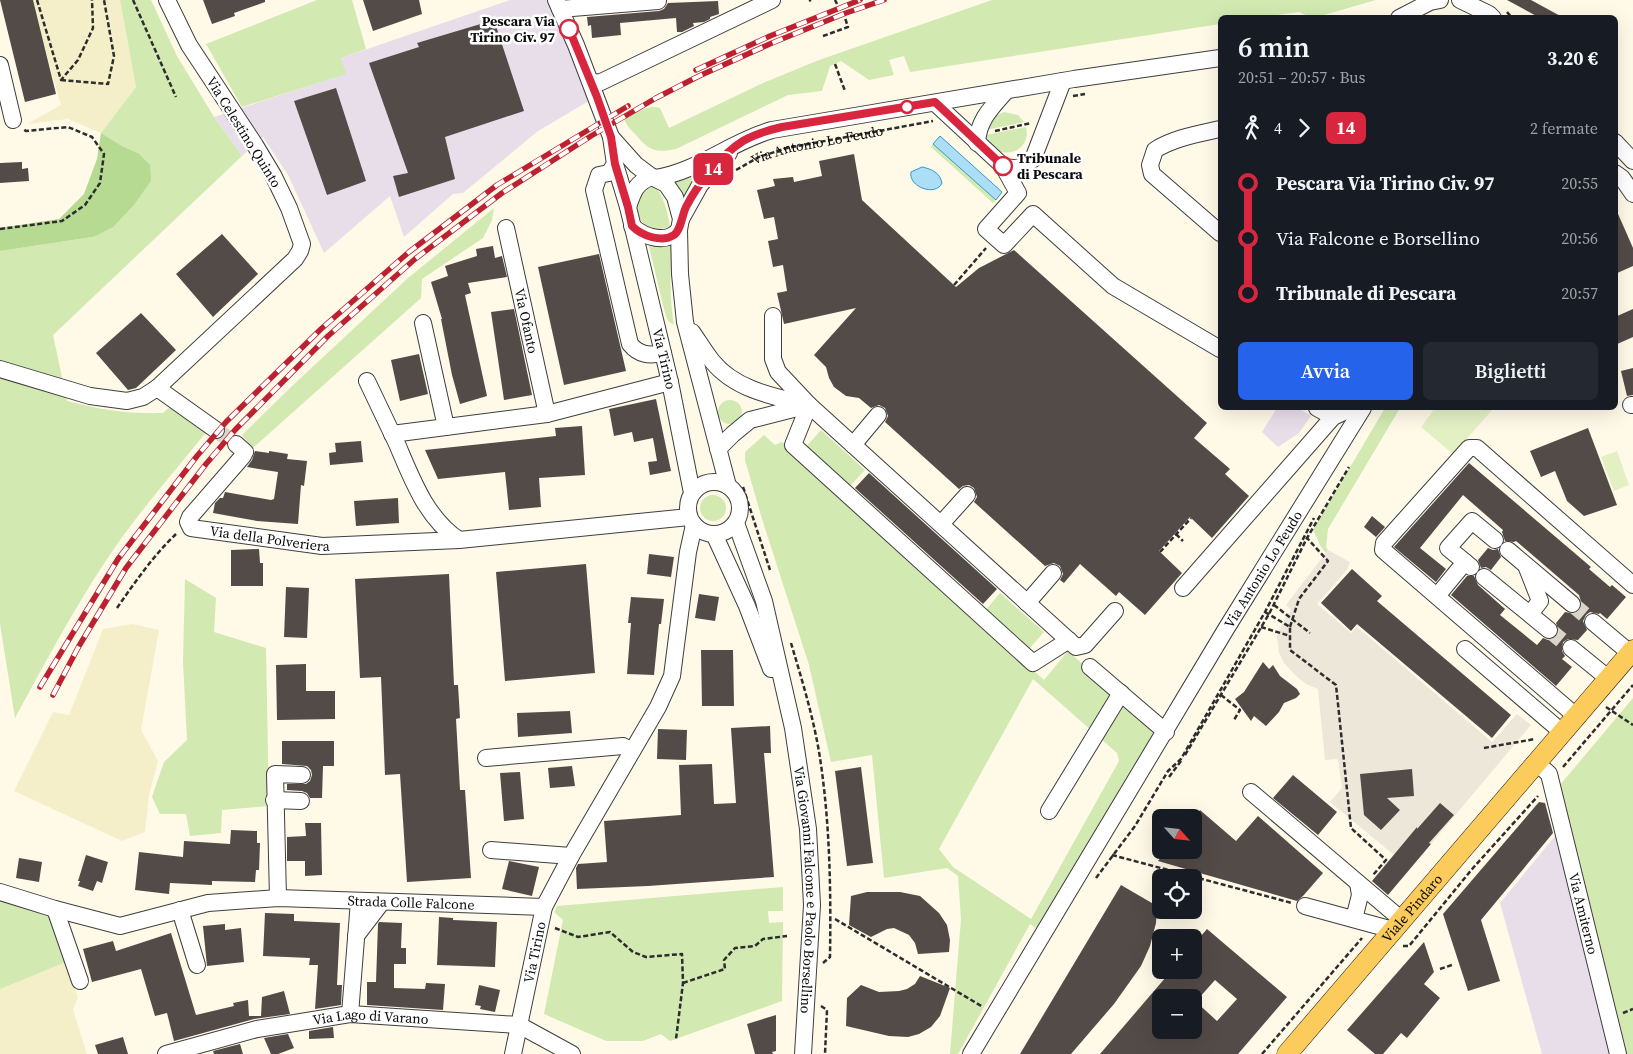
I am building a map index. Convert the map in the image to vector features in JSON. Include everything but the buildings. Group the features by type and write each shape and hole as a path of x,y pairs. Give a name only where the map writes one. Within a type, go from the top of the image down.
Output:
{"main road":[{"name":"Viale Pindaro","path":"1287,1054 1546,773 1563,733 1632,652"}],"street":[{"name":"Via Celestino Quinto","path":"157,388 294,259 300,251 302,244 289,208 273,175 189,45 167,0"},
{"path":"591,83 607,79 772,0"},
{"path":"1460,0 1489,15"},
{"path":"1480,0 1490,15"},
{"path":"658,1 558,5 591,83 611,137 615,164 632,226 645,235 660,238 673,236 680,224"},
{"path":"1405,15 1427,5"},
{"name":"Via Antonio Lo Feudo","path":"654,177 679,172 762,132 782,127 1218,58"},
{"path":"0,65 13,120"},
{"path":"1003,166 1018,169 1033,159 1063,82"},
{"path":"977,138 986,113 1006,91"},
{"path":"935,102 977,138 1003,166 1018,192 986,230 1004,246 1033,214 1113,286 1218,348"},
{"path":"1218,129 1189,136 1164,145 1155,150 1150,164 1152,174 1218,231"},
{"path":"611,137 631,160 666,184 675,197 680,224 680,274 686,322 728,486"},
{"name":"Via Antonio Lo Feudo","path":"680,224 700,185 738,144"},
{"path":"1618,145 1633,161"},
{"path":"615,164 609,173 599,176 595,184 594,194 630,344 634,350 644,354 652,356 663,353"},
{"path":"1618,175 1633,194"},
{"path":"628,207 632,193 637,185 645,179 654,177"},
{"name":"Via Tirino","path":"632,226 670,382 692,493"},
{"name":"Via Ofanto","path":"506,228 547,414"},
{"path":"773,316 773,359 778,372 809,405 852,445 1076,647 1084,645 1116,610"},
{"path":"686,322 712,362 726,375 743,385 775,397 809,405"},
{"path":"423,323 446,426"},
{"path":"0,369 90,396 127,400 143,397 157,388 216,430"},
{"path":"367,381 430,511 448,532 459,540"},
{"path":"392,434 547,414 670,382"},
{"path":"718,449 750,420 809,405"},
{"path":"809,405 793,445 851,498 1033,662 1069,640"},
{"path":"1320,410 1333,418"},
{"path":"1183,588 1333,418 1348,410"},
{"name":"Via Antonio Lo Feudo","path":"971,1054 1166,732 1226,629 1362,410"},
{"path":"852,445 878,416"},
{"name":"Via della Polveriera","path":"240,448 190,517 188,522 191,528 322,546 459,540 665,519 692,521"},
{"path":"1577,717 1384,550 1384,543 1469,448 1477,448 1633,585"},
{"path":"712,482 728,486 734,491 740,506 736,523 722,533 707,533 692,521 688,509 692,493 705,484 712,482"},
{"path":"941,524 966,495"},
{"path":"665,519 683,528 690,543"},
{"name":"Via Tirino","path":"512,1054 544,907 570,856 658,707 672,676 692,521"},
{"path":"1549,630 1448,548 1472,521 1572,604"},
{"name":"Via Giovanni Falcone e Paolo Borsellino","path":"736,523 764,601 793,728 808,829 812,905 803,1054"},
{"name":"Via Giovanni Falcone e Paolo Borsellino","path":"714,534 747,606 793,728"},
{"path":"1526,566 1540,601 1530,614"},
{"path":"1437,596 1474,569"},
{"path":"1028,603 1053,573"},
{"path":"1593,622 1632,652"},
{"path":"1571,648 1609,679"},
{"path":"1465,650 1563,733"},
{"path":"1090,667 1166,732"},
{"path":"1049,811 1121,693"},
{"path":"486,758 623,746 632,751"},
{"name":"Via Amiterno","path":"1546,773 1618,1054"},
{"path":"278,898 274,774 302,776"},
{"path":"1251,792 1364,880 1399,932"},
{"path":"274,800 301,801"},
{"path":"491,850 570,856"},
{"path":"1354,919 1364,880"},
{"name":"Strada Colle Falcone","path":"0,892 120,926 208,904 278,898 544,907"},
{"path":"350,1014 359,901"},
{"path":"356,936 382,902"},
{"path":"1305,906 1399,932"},
{"path":"55,909 80,981"},
{"path":"180,910 197,965"},
{"name":"Via Lago di Varano","path":"166,1054 257,1029 350,1014 519,1025 572,1054"}],"path":[{"path":"36,0 61,80"},
{"path":"61,80 78,60 93,28 92,0"},
{"path":"61,80 108,84 114,56 104,0"},
{"path":"132,0 176,97"},
{"path":"835,0 837,4"},
{"path":"823,36 848,27 845,18"},
{"path":"834,64 845,91"},
{"path":"0,229 62,221 85,206 100,183 104,154 92,137 68,127 26,131 13,120"},
{"name":"Via Antonio Lo Feudo","path":"730,174 759,157 787,148 938,120"},
{"path":"977,138 1026,125"},
{"path":"954,285 979,256"},
{"path":"1169,777 1192,745 1220,695 1267,613 1273,604 1347,466 1304,535 1267,613 1261,627 1220,695 1181,759"},
{"path":"1160,552 1191,518"},
{"path":"117,608 138,577 188,522"},
{"path":"1176,534 1183,541"},
{"path":"1307,538 1328,561 1298,599 1290,627 1290,650 1336,685 1351,828 1386,860 1364,880"},
{"path":"1273,604 1310,633"},
{"path":"1267,613 1290,627"},
{"path":"1261,627 1290,636"},
{"path":"1399,932 1409,946 1473,868 1546,773 1612,711 1633,684"},
{"path":"1220,695 1240,710 1234,720"},
{"path":"1606,707 1633,725"},
{"path":"1484,748 1538,739"},
{"path":"1112,855 1305,906"},
{"path":"835,919 984,1007"},
{"path":"561,929 578,937 610,932 633,952 646,957 682,954 683,983 676,1039"},
{"path":"683,983 725,969 724,960 735,948 755,946 763,939 787,936"},
{"path":"1440,969 1452,965"}],"shaded area":[{"path":"31,0 120,0 136,87 101,133 68,119 27,124 61,105"},
{"path":"510,0 551,0 594,98 538,131 463,193 453,194 404,237 390,196 324,253 288,175 263,137 242,156 214,117 345,74 341,58"},
{"path":"1276,410 1301,410 1311,416 1299,433 1278,447 1262,432"},
{"path":"1328,550 1350,562 1347,570 1317,604 1351,633 1357,627 1492,742 1517,714 1531,725 1431,844 1414,831 1394,855 1330,802 1342,788 1338,759 1325,760 1318,689 1306,684 1296,676 1284,663 1279,653 1277,636 1291,610 1286,605"},
{"path":"133,624 159,630 141,730 158,761 149,795 145,832 122,841 14,791 53,712 69,715 103,629"},
{"path":"1556,835 1610,1054 1542,1054 1500,903"},
{"path":"66,962 78,997 73,1010 87,1054 0,1054 0,988"}],"green space":[{"path":"120,0 151,0 177,56 214,117 242,156 53,335 67,401 104,409 138,413 163,413 173,404 208,430 143,509 94,578 15,718 0,624 0,251 93,237 138,153 101,133 136,87"},
{"path":"317,0 352,0 366,49 341,58 346,74 242,107 206,44"},
{"path":"992,0 1376,0 1324,15 1306,15 1299,12 1277,15 1218,15 1218,24 910,72 904,56 889,60 894,75 869,80 841,61 830,66 822,91 788,95 676,149 658,151 649,148 624,119 641,110 656,107 660,108 669,128 763,83 819,60"},
{"path":"1004,112 1018,115 1024,122 986,130 992,118"},
{"path":"1026,127 1027,137 1024,144 1011,152 996,150 990,144 986,135"},
{"path":"101,133 138,153 150,165 151,181 133,206 113,227 93,237 0,251 0,228 59,219 84,194 97,159"},
{"path":"933,144 996,200 993,203 931,147"},
{"path":"706,168 684,200 673,178"},
{"path":"651,185 655,187 662,197 670,226 660,229 652,228 645,225 640,219 638,203"},
{"path":"494,208 492,220 483,238 422,279 421,298 253,448 242,435 408,278"},
{"path":"647,238 673,239 670,282 674,325 668,321 665,313"},
{"path":"725,400 735,400 742,407 742,417 735,424 725,424 718,417 718,407"},
{"path":"1384,410 1399,410 1328,529 1326,547 1328,550 1326,553 1313,530"},
{"path":"1434,410 1492,410 1453,454 1421,427"},
{"path":"821,430 865,470 849,487 805,448"},
{"path":"764,435 775,445 782,442 1044,680 1068,651 1167,739 1042,932 1030,924 958,1054 950,1054 961,919 958,876 947,868 884,878 872,755 831,762 809,665 762,519 745,460 745,452","holes":["1033,679 1117,753 1119,761 1031,919 953,867 939,849"]},
{"path":"1617,451 1629,485 1614,491 1601,457"},
{"path":"713,495 723,498 726,508 723,518 713,521 703,518 700,508 703,498"},
{"path":"185,579 216,598 214,632 266,648 269,806 222,810 221,833 190,836 186,814 160,814 152,797 164,762 187,740 183,662"},
{"path":"1000,593 1044,632 1028,650 985,611"},
{"path":"1633,698 1633,1054 1625,1054 1560,785"},
{"path":"783,887 783,911 768,911 769,923 783,922 782,1001 670,1041 661,1034 643,1041 606,1041 544,1014 563,920 554,912 557,906"},
{"path":"0,902 51,914 66,962 0,989"}],"water":[{"path":"940,136 1002,192 996,200 933,144"},
{"path":"922,167 932,170 937,174 942,183 939,187 929,190 918,186 914,182 911,172"}],"tunnel":[{"path":"216,430 236,444"},
{"path":"1572,604 1593,622"},
{"path":"1549,630 1571,648"}],"railway":[{"path":"696,70 770,36 860,0"},
{"path":"53,695 79,646 126,568 206,464 235,430 328,336 415,259 502,193 591,136 656,98 772,43 884,0"},
{"path":"40,687 118,559 197,456 226,422 321,329 409,252 497,185 628,106"}],"bus line":[{"name":"14","path":"569,29 611,137 615,164 632,226 640,233 650,237 668,237 677,233 681,219 693,194 706,176 738,144 751,136 782,127 935,102 1003,166"}],"place":[{"name":"Pescara Via Tirino Civ. 97","path":"569,29"},
{"name":"Tribunale di Pescara","path":"1003,166"}]}
